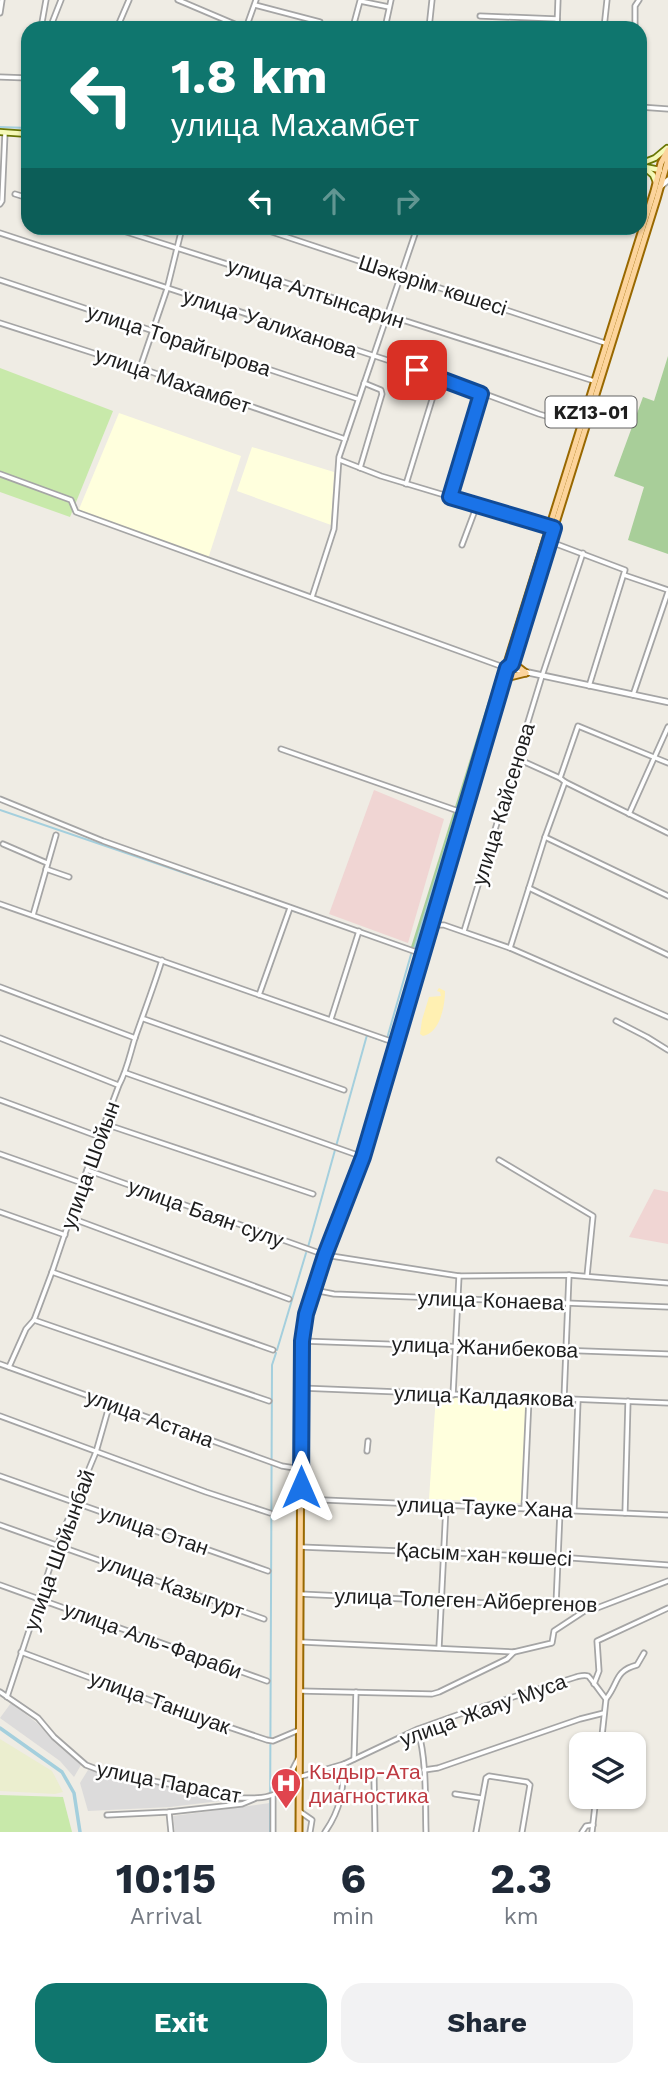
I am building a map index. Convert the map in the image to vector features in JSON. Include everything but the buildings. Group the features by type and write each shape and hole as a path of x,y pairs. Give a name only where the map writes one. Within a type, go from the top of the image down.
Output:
{"main road":[{"path":"2,133 21,134"},
{"path":"648,161 668,150"},
{"name":"KZ13-01","path":"647,218 664,171 668,150"},
{"path":"648,161 665,163"},
{"path":"647,170 658,185"},
{"name":"KZ13-01","path":"647,221 658,185"},
{"name":"KZ13-01","path":"597,382 605,343 641,235"},
{"name":"KZ13-01","path":"507,668 513,657 643,235"},
{"name":"KZ13-01","path":"299,1832 301,1388 302,1341 306,1314 325,1255 363,1157 507,663 547,541"},
{"path":"513,657 517,666 526,673"},
{"path":"503,684 510,677 526,673"}],"street":[{"path":"0,13 2,0"},
{"path":"42,21 46,0"},
{"path":"53,21 61,0"},
{"path":"120,21 129,0"},
{"path":"178,0 228,21"},
{"path":"386,21 391,0"},
{"path":"430,21 432,0"},
{"path":"480,16 557,19 558,0"},
{"path":"605,21 607,0"},
{"path":"635,21 635,6 639,0"},
{"path":"248,21 255,1 317,21"},
{"path":"355,21 360,1 389,7"},
{"path":"0,77 21,78"},
{"path":"647,108 668,109"},
{"path":"0,204 2,133"},
{"path":"658,185 668,180"},
{"path":"15,194 21,196"},
{"name":"улица Уалиханова","path":"0,233 583,427"},
{"name":"улица Алтынсарин","path":"136,235 597,382"},
{"path":"140,368 167,289 180,235"},
{"name":"Шәкәрім көшесі","path":"281,235 605,343"},
{"path":"312,598 334,529 340,460 345,439 415,235"},
{"name":"улица Торайгырова","path":"0,280 358,399"},
{"name":"улица Махамбет","path":"0,323 345,439"},
{"path":"406,484 439,377"},
{"path":"360,468 382,394 381,390 364,383"},
{"path":"450,497 481,394"},
{"path":"340,460 406,484 551,527"},
{"path":"0,474 71,500 76,512 507,668 668,702"},
{"path":"463,545 477,505"},
{"path":"547,541 624,569 589,686"},
{"name":"улица Кайсенова","path":"464,931 542,676 583,553"},
{"path":"624,575 668,591 633,695"},
{"path":"560,778 580,725 668,763"},
{"path":"629,814 668,727"},
{"path":"281,749 465,814"},
{"path":"518,759 668,833"},
{"path":"510,948 565,782"},
{"path":"0,799 103,841 423,954"},
{"path":"33,915 56,835"},
{"path":"545,837 668,896"},
{"path":"3,844 47,863"},
{"path":"46,869 69,877"},
{"path":"529,888 668,955"},
{"path":"0,904 396,1043"},
{"path":"259,995 290,907"},
{"path":"430,928 444,925 510,948 668,1017"},
{"path":"331,1019 359,932"},
{"name":"улица Шойын","path":"9,1367 26,1329 34,1320 82,1183 126,1073 162,960"},
{"path":"0,987 135,1038"},
{"path":"144,1019 344,1090"},
{"path":"616,1021 668,1050"},
{"path":"0,1038 119,1085"},
{"path":"126,1073 363,1157"},
{"path":"0,1100 100,1137"},
{"path":"105,1124 313,1195"},
{"path":"0,1154 82,1183"},
{"path":"499,1160 593,1216 587,1276"},
{"name":"улица Баян сулу","path":"87,1170 325,1255 459,1276 587,1276 668,1283"},
{"path":"0,1212 65,1235"},
{"path":"71,1218 289,1299"},
{"path":"52,1272 273,1350"},
{"path":"453,1395 459,1276"},
{"path":"564,1399 569,1276"},
{"name":"улица Конаева","path":"314,1290 334,1294 668,1307"},
{"path":"34,1320 269,1401"},
{"name":"улица Жанибекова","path":"302,1341 668,1354"},
{"name":"улица Астана","path":"0,1364 272,1462 301,1469"},
{"name":"улица Калдаякова","path":"301,1388 668,1403"},
{"path":"524,1508 529,1398"},
{"path":"573,1511 578,1400"},
{"path":"625,1513 628,1401"},
{"name":"улица Шойынбай","path":"7,1697 57,1546 96,1452 110,1403"},
{"path":"0,1416 270,1513"},
{"path":"367,1451 368,1441"},
{"name":"улица Отан","path":"0,1476 268,1571"},
{"name":"улица Тауке Хана","path":"301,1499 668,1515"},
{"path":"439,1648 446,1506"},
{"path":"556,1605 560,1511"},
{"name":"улица Казыгурт","path":"0,1525 264,1619"},
{"name":"Қасым хан көшесі","path":"300,1547 668,1565"},
{"name":"улица Толеген Айбергенов","path":"300,1594 589,1608 603,1607 668,1581"},
{"name":"улица Аль-Фараби","path":"0,1585 267,1681"},
{"path":"300,1642 514,1651 552,1643 554,1631 589,1608"},
{"path":"594,1684 599,1671 597,1641 668,1608"},
{"path":"300,1691 432,1694 507,1659 514,1651"},
{"name":"улица Таншуак","path":"21,1652 155,1702 271,1740 300,1730"},
{"path":"602,1732 606,1699 619,1675 628,1667 637,1665 644,1653"},
{"name":"улица Жаяу Муса","path":"299,1777 344,1764 418,1729 576,1677 588,1676 606,1699"},
{"name":"улица Парасат","path":"0,1692 38,1718 54,1737 86,1765 99,1770 234,1797 256,1798 272,1795"},
{"path":"354,1759 356,1692"},
{"path":"424,1770 438,1768 580,1718 604,1713"},
{"path":"418,1729 424,1770 426,1832"},
{"path":"273,1832 272,1795 282,1790 300,1756"},
{"path":"325,1832 337,1813 344,1764"},
{"path":"374,1776 375,1832"},
{"path":"476,1832 486,1778 494,1776 527,1782 530,1788 522,1832"},
{"path":"454,1794 481,1798"},
{"path":"233,1805 234,1797"},
{"path":"107,1815 242,1804 256,1798"},
{"path":"592,1832 595,1809"},
{"path":"299,1811 312,1820 310,1832"},
{"path":"169,1812 171,1832"},
{"path":"582,1832 586,1826 593,1825"}],"shaded area":[{"path":"119,413 241,456 207,562 77,514"},
{"path":"252,447 334,472 331,525 237,491"},
{"path":"374,790 444,819 408,943 329,914"},
{"path":"654,1189 668,1192 668,1244 629,1237"},
{"path":"436,1395 527,1399 522,1503 429,1499"},
{"path":"11,1703 37,1723 81,1765 74,1777 60,1761 0,1718"},
{"path":"0,1739 52,1771 63,1792 55,1794 0,1791"},
{"path":"88,1770 228,1800 170,1807 88,1811 80,1783"},
{"path":"270,1803 270,1832 175,1832 173,1816"}],"green space":[{"path":"668,356 668,554 628,540 644,487 614,476 643,397 654,401"},
{"path":"0,368 113,411 70,517 0,492"},
{"path":"496,676 500,677 417,948 411,947"},
{"path":"0,1795 63,1797 72,1832 0,1832"}],"sand":[{"path":"439,988 445,991 440,1018 434,1030 423,1036 420,1034 422,1020 429,997 441,996 437,991"}],"waterway":[{"path":"0,127 21,128"},
{"path":"414,949 497,680"},
{"path":"0,810 287,908"},
{"path":"291,910 321,920"},
{"path":"308,1247 367,1035 386,1042 412,951"},
{"path":"277,1350 306,1253"},
{"path":"270,1832 272,1365 276,1353"},
{"path":"0,1728 62,1772 74,1793 80,1832"}],"place":[{"name":"Кыдыр-Ата диагностика","path":"286,1810"}],"route":[{"path":"301,1487 302,1341 306,1314 325,1255 363,1157 507,668 512,664 554,528 450,497 481,394 417,370"}]}
